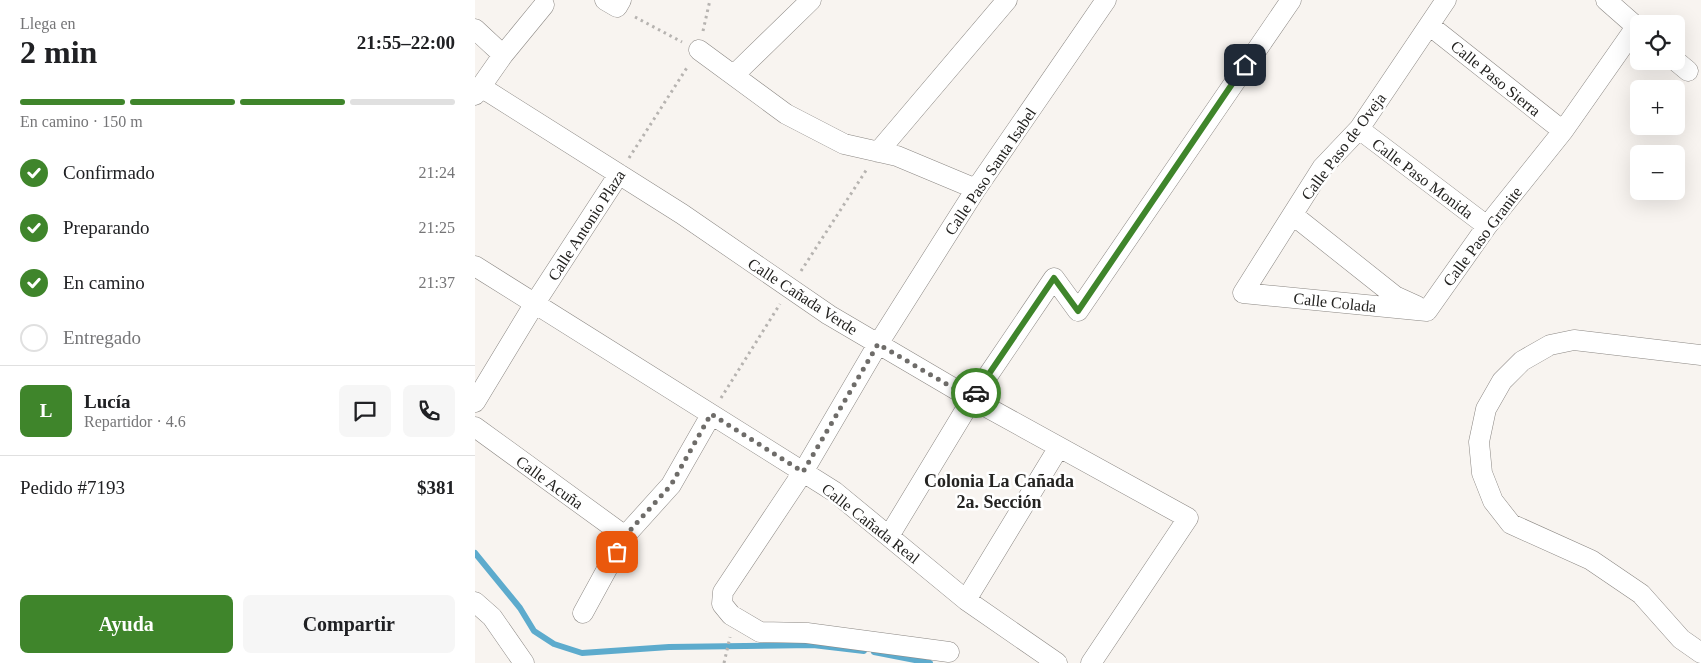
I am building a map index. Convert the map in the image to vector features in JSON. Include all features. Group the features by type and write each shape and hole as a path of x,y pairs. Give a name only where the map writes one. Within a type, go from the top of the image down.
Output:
{"street":[{"path":"734,75 811,0"},
{"path":"878,152 1007,0"},
{"name":"Calle Paso Santa Isabel","path":"735,618 722,604 723,592 803,472 878,344 976,189 1106,0"},
{"path":"889,536 972,399 1054,278 1078,311 1291,0"},
{"name":"Calle Paso de Oveja","path":"1243,293 1322,168 1359,129 1446,0"},
{"path":"1606,0 1630,22"},
{"path":"478,91 503,55 544,5"},
{"name":"Calle Paso Sierra","path":"1429,25 1563,131"},
{"path":"475,29 503,55"},
{"name":"Calle Paso Granite","path":"1427,311 1487,226 1563,131 1630,38"},
{"path":"699,50 786,114 844,144 897,156 976,189"},
{"name":"Calle Cañada Verde","path":"478,91 619,174 878,344 972,399 1188,518 1091,663"},
{"name":"Calle Paso Monida","path":"1359,129 1487,226"},
{"name":"Calle Antonio Plaza","path":"475,402 535,303 619,174"},
{"path":"1293,215 1395,296 1427,311"},
{"name":"Calle Cañada Real","path":"475,266 835,492 966,600 1057,663"},
{"name":"Calle Colada","path":"1243,293 1427,311"},
{"path":"1701,355 1574,340 1550,345 1522,361 1502,381 1486,408 1479,442 1482,473 1493,501 1511,524 1591,560 1641,594 1681,639 1701,653"},
{"path":"583,613 625,536 671,485 711,414"},
{"name":"Calle Acuña","path":"475,427 625,536"},
{"path":"966,600 1059,447"},
{"path":"475,602 491,617 524,663"},
{"path":"735,618 760,632 807,633 949,652"}],"path":[{"path":"615,2 699,50 710,0"},
{"name":"Calle Antonio Plaza","path":"619,174 699,50"},
{"path":"711,414 878,152"},
{"path":"724,663 735,618"}],"waterway":[{"path":"475,553 520,608 534,631 554,644 582,653 669,647 813,645 864,651"},
{"path":"874,652 930,663"}],"way so far":[{"path":"617,552 625,536 671,485 711,414 803,472 878,344 972,399 976,393"}],"district":[{"name":"Colonia La Cañada 2a. Sección","path":"999,491"}],"route":[{"path":"976,393 1054,278 1078,311 1245,65"}]}
